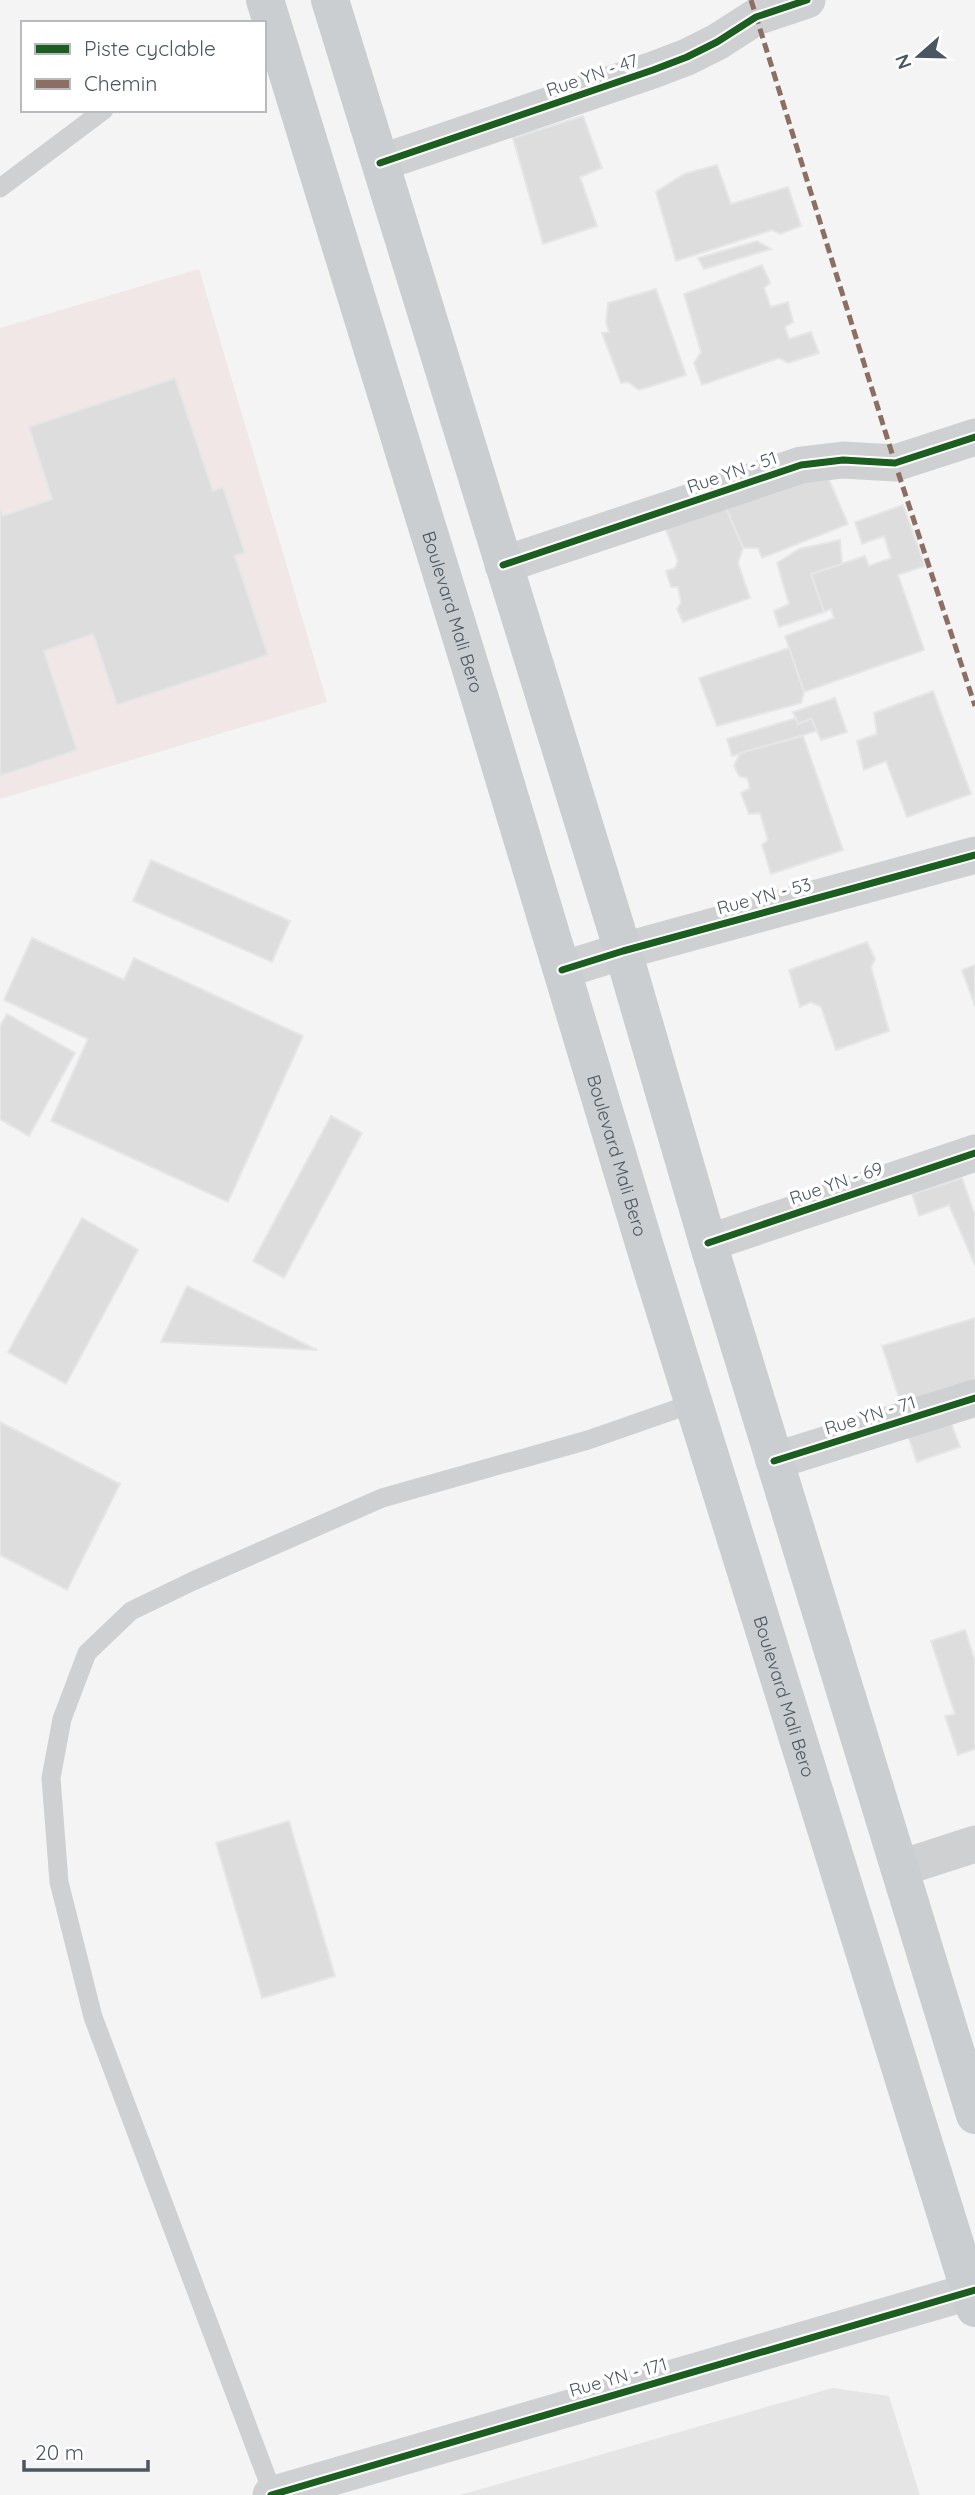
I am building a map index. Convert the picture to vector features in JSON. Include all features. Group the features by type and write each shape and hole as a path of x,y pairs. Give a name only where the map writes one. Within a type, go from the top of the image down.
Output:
{"main road":[{"name":"Boulevard Mali Bero","path":"265,0 272,49 562,970 694,1403 973,2296"},
{"path":"330,0 624,950 708,1243 975,2115"}],"street":[{"name":"Rue YN - 47","path":"380,163 653,70 717,42 756,16 807,0"},
{"name":"Rue YN - 51","path":"503,565 802,466 844,460 895,463 975,437"},
{"name":"Rue YN - 53","path":"562,970 624,950 975,855"},
{"name":"Rue YN - 69","path":"708,1243 975,1153"},
{"name":"Rue YN - 71","path":"774,1461 975,1398"},
{"path":"901,1868 975,1844"},
{"name":"Rue YN - 171","path":"272,2495 973,2296"}],"lane":[{"path":"0,188 101,112"},
{"path":"272,2495 93,2017 59,1882 51,1778 62,1719 87,1653 131,1611 382,1498 588,1440 694,1403"}],"shaded area":[{"path":"199,269 327,702 0,799 0,328"},
{"path":"833,2388 889,2396 920,2495 460,2495"}],"building":[{"path":"583,116 602,168 580,177 597,226 543,244 513,138"},
{"path":"717,165 731,204 788,187 801,226 780,234 772,230 676,261 656,192 684,174"},
{"path":"757,241 771,249 704,269 698,258"},
{"path":"762,265 770,283 764,288 771,307 788,302 793,322 785,327 789,339 811,332 819,353 788,363 779,358 702,385 694,363 701,352 684,294"},
{"path":"656,289 686,375 639,390 628,382 621,383 602,333 609,332 606,322 608,303"},
{"path":"175,378 213,491 223,487 245,553 235,556 268,655 117,705 93,634 44,651 77,750 0,776 0,508 3,516 52,499 29,427"},
{"path":"827,475 848,524 762,558 758,548 743,548 725,506"},
{"path":"903,505 925,566 898,575 924,650 804,692 785,636 834,618 831,609 824,612 811,574 865,556 869,566 891,558 884,536 862,544 855,522"},
{"path":"725,506 743,548 738,563 750,598 683,622 677,609 681,603 678,587 671,587 666,571 675,568 678,561 665,527"},
{"path":"840,540 842,564 811,574 824,612 779,627 774,611 789,604 777,563 799,549"},
{"path":"789,648 804,692 801,703 717,726 699,678"},
{"path":"933,691 971,794 907,817 886,761 864,770 857,741 877,734 874,713"},
{"path":"835,698 847,732 821,740 811,719 798,724 793,712"},
{"path":"796,718 798,724 811,719 817,731 732,756 727,739"},
{"path":"803,736 843,850 771,874 762,845 768,840 760,813 749,814 741,793 750,788 747,778 739,776 734,766 740,753"},
{"path":"151,860 290,921 272,962 133,901"},
{"path":"32,938 124,980 134,958 303,1036 228,1202 51,1121 88,1039 4,1000"},
{"path":"867,942 875,959 871,967 889,1031 836,1050 821,1007 811,1002 800,1007 789,970"},
{"path":"975,965 975,1006 962,970"},
{"path":"7,1014 75,1053 29,1136 0,1119 0,1026"},
{"path":"331,1116 362,1133 284,1278 253,1261"},
{"path":"962,1178 975,1215 975,1265 949,1205 919,1216 912,1194"},
{"path":"82,1218 138,1250 66,1384 8,1352"},
{"path":"187,1286 317,1350 161,1342"},
{"path":"975,1318 975,1390 904,1413 882,1346"},
{"path":"949,1418 960,1447 917,1462 907,1433"},
{"path":"0,1422 120,1484 67,1590 0,1555"},
{"path":"965,1630 975,1661 975,1749 958,1755 945,1716 955,1714 931,1641"},
{"path":"289,1821 335,1976 262,1998 216,1843"}],"marked path":[{"path":"751,0 895,463 975,706"}],"cycle path":[{"path":"380,163 653,70 717,42 756,17 807,0"},
{"path":"503,565 801,465 843,460 895,463 975,437"},
{"path":"562,970 975,855"},
{"path":"708,1243 975,1153"},
{"path":"774,1461 975,1398"},
{"path":"271,2495 975,2290"}]}
